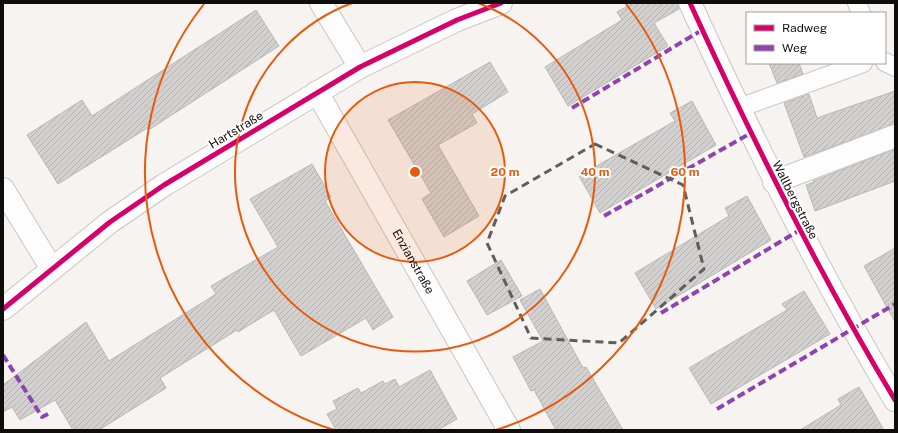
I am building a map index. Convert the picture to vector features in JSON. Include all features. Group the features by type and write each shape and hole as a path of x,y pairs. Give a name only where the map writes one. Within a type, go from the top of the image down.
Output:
{"street":[{"path":"321,3 360,67"},
{"name":"Hartstraße","path":"3,309 110,222 164,185 360,67 457,20 500,3"},
{"name":"Wallbergstraße","path":"690,3 774,182 852,329 895,400"},
{"name":"Enzianstraße","path":"317,92 509,430"},
{"path":"774,182 895,136"},
{"path":"3,189 52,268"}],"lane":[{"path":"886,62 895,67"},
{"path":"739,108 860,64"}],"highlighted area":[{"path":"595,144 683,185 704,269 619,343 531,338 487,243 505,196"}],"building":[{"path":"633,3 678,3 679,9 654,23 668,46 568,106 545,67 622,20 617,12"},
{"path":"256,10 279,46 150,129 149,127 58,184 27,135 82,100 92,116"},
{"path":"490,62 508,92 472,114 477,123 438,145 479,216 444,237 422,199 431,193 388,120"},
{"path":"769,64 799,64 803,74 777,83"},
{"path":"895,91 895,124 804,157 784,103 809,94 817,118"},
{"path":"692,101 716,145 600,213 579,176 675,121 670,113"},
{"path":"895,149 895,181 815,211 806,185"},
{"path":"312,164 331,197 325,201 393,317 373,330 366,318 301,356 274,310 238,332 237,330 160,378 166,388 99,430 73,430 55,400 20,420 12,407 3,412 3,385 86,322 109,361 216,294 211,286 278,247 250,199"},
{"path":"747,196 771,240 656,309 635,273 729,216 725,208"},
{"path":"895,248 895,322 864,266"},
{"path":"501,260 522,296 487,315 467,281"},
{"path":"540,289 583,368 586,367 623,430 556,430 534,390 531,391 513,357 543,341 520,300"},
{"path":"804,291 830,334 711,404 689,368 787,310 782,304"},
{"path":"430,370 457,419 438,430 336,430 327,414 337,409 333,401 358,388 361,393 383,381 385,384 395,379 399,387"},
{"path":"859,387 884,430 800,430 841,405 838,399"}],"marked path":[{"path":"572,108 702,30"},
{"path":"604,216 751,133"},
{"path":"661,313 800,230"},
{"path":"717,409 895,304"},
{"path":"3,355 42,417 50,413"}],"cycle path":[{"path":"3,309 110,222 164,185 360,67 457,20 501,3"},
{"path":"690,3 737,104 787,204 839,303 895,400"}]}
